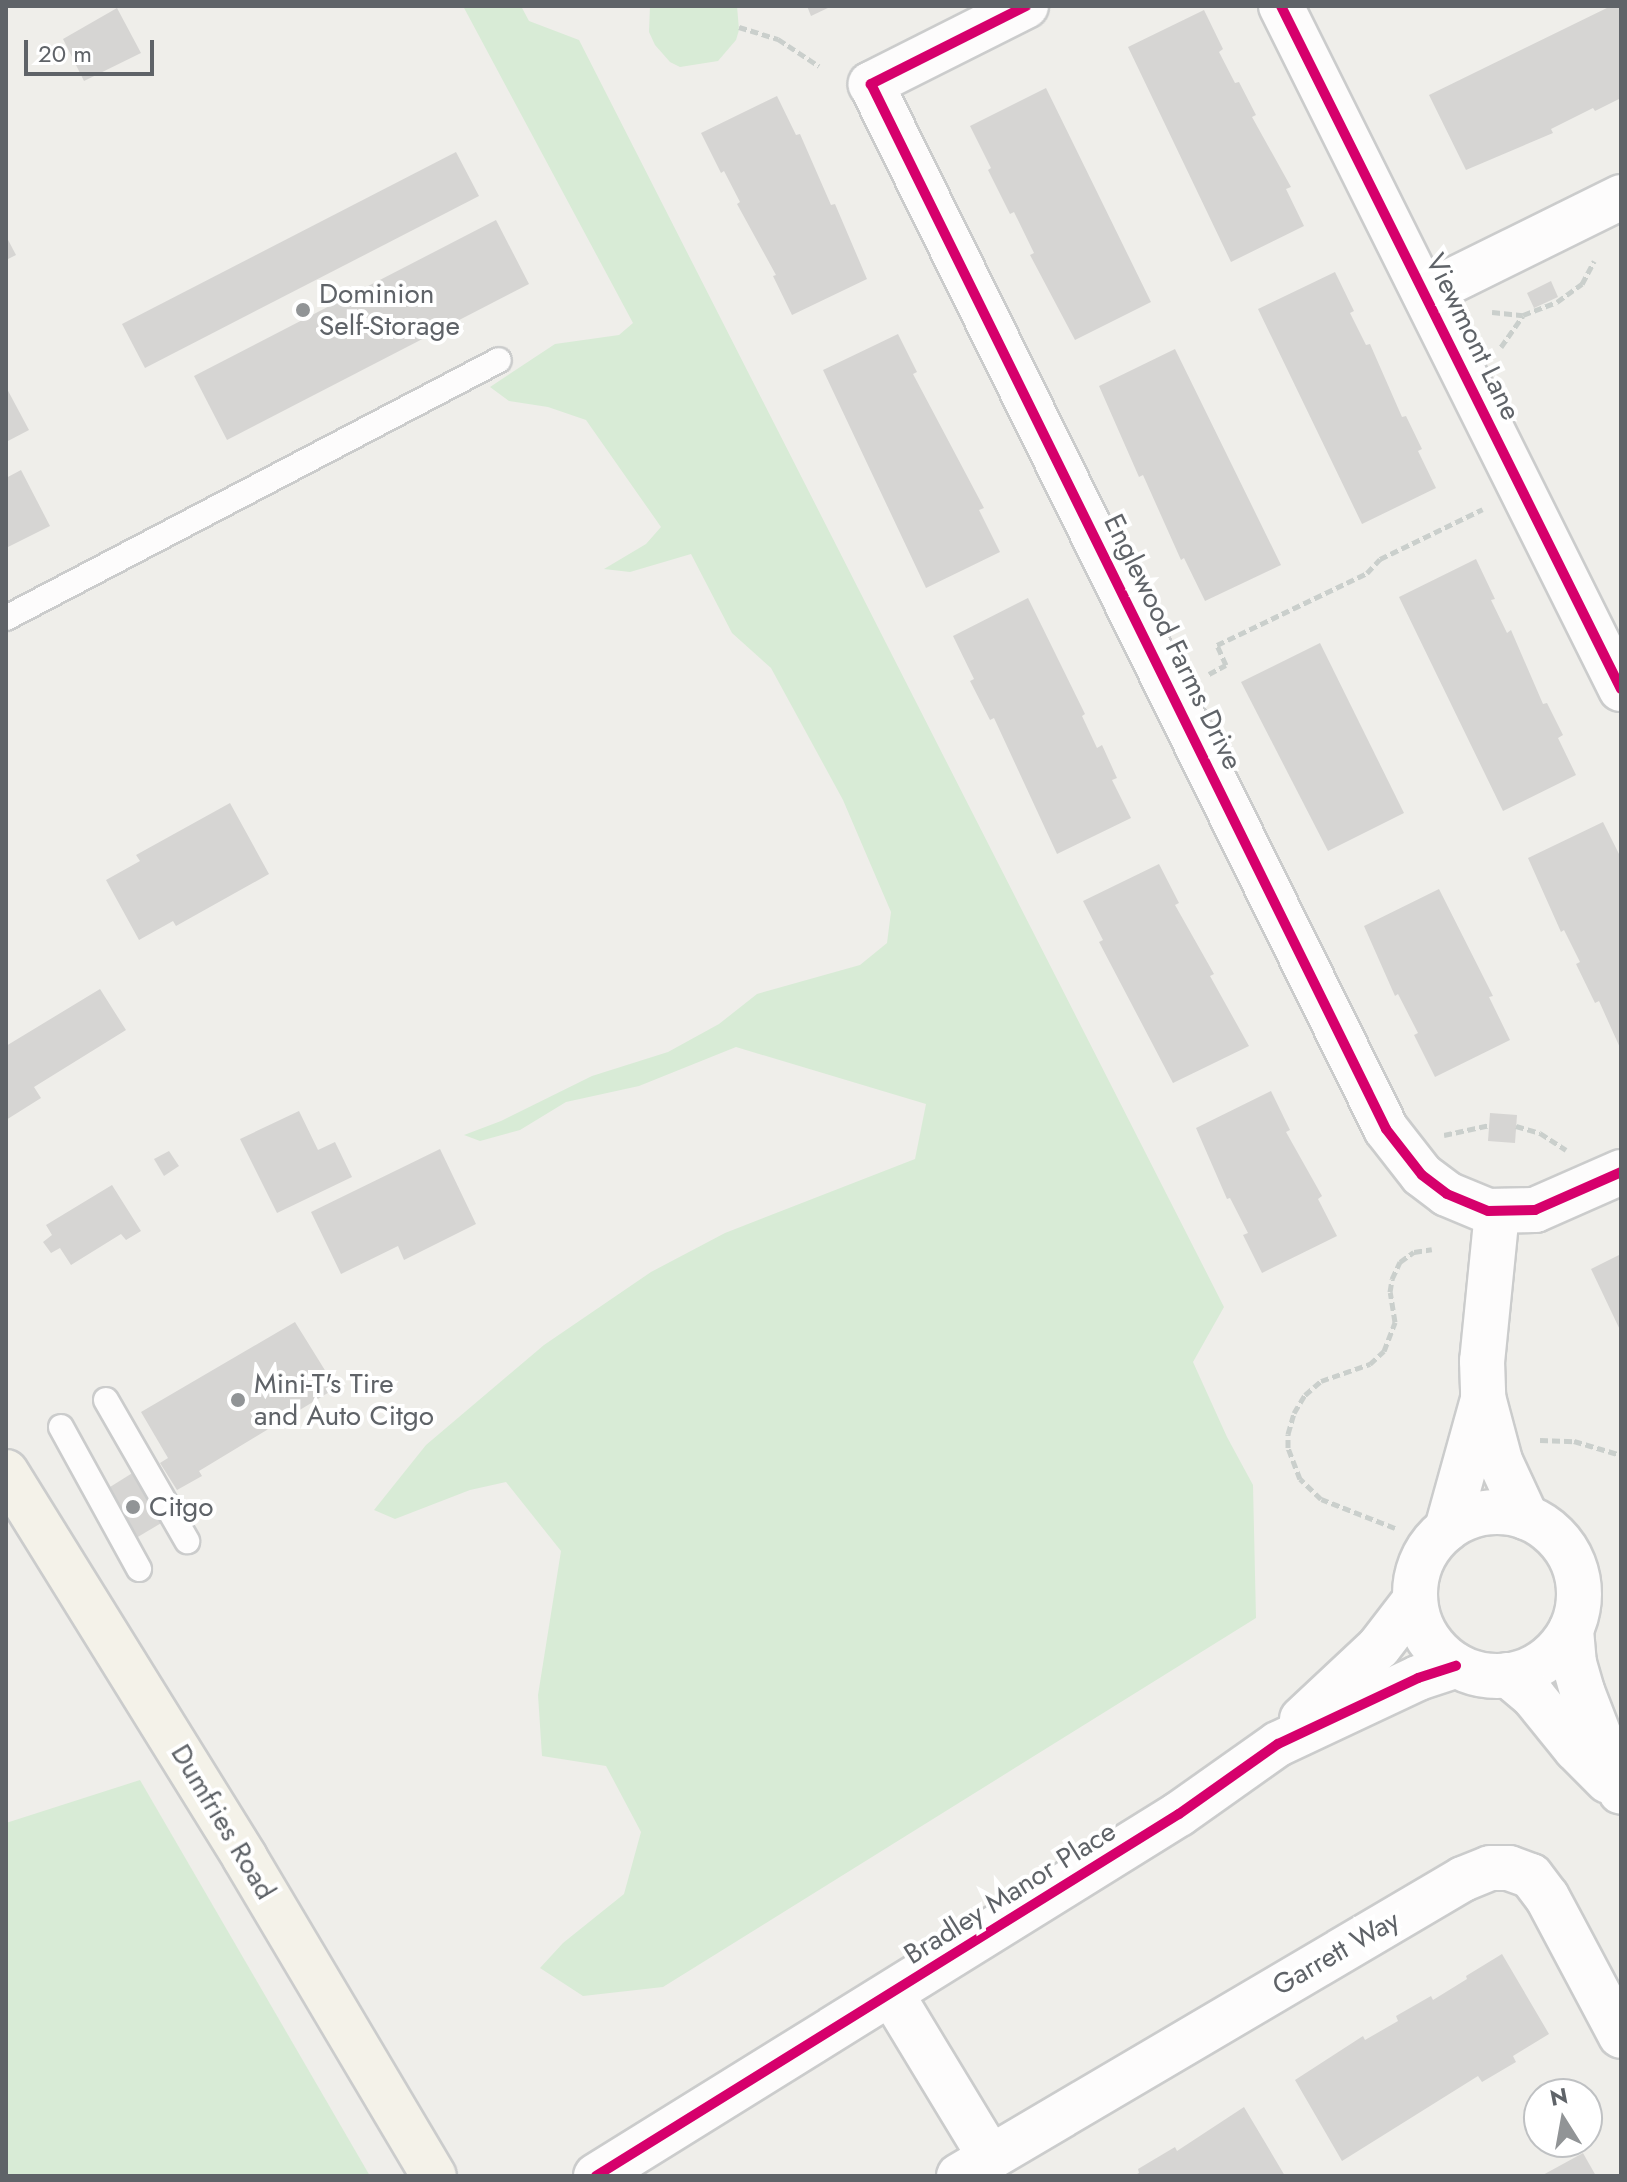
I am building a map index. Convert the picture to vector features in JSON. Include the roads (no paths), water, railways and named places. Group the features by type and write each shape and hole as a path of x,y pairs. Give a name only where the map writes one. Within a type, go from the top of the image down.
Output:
{"main road":[{"name":"Dumfries Road","path":"6,1472 237,1845 434,2176"}],"street":[{"name":"Englewood Farms Drive","path":"1026,6 871,84 1386,1129 1422,1175 1469,1205 1497,1212 1535,1210 1621,1172"},
{"name":"Viewmont Lane","path":"1281,6 1621,689"},
{"path":"1425,294 1621,197"},
{"path":"1497,1212 1483,1348 1483,1397 1500,1461 1526,1517"},
{"path":"1447,1529 1483,1397"},
{"path":"1485,1513 1526,1517 1550,1531 1567,1551 1577,1577 1579,1604 1571,1630 1556,1652 1534,1668 1508,1675 1481,1675 1456,1666 1435,1648 1421,1626 1415,1600 1417,1573 1429,1548 1447,1529 1485,1513"},
{"name":"Bradley Manor Place","path":"596,2176 1179,1814 1278,1744 1379,1647 1415,1600"},
{"path":"1571,1630 1574,1663 1582,1691 1621,1793"},
{"name":"Bradley Manor Place","path":"1278,1744 1418,1678 1456,1666"},
{"path":"1508,1675 1533,1696 1576,1749 1621,1793"},
{"name":"Garrett Way","path":"892,1995 974,2167 1449,1887 1490,1868 1509,1868 1531,1876 1547,1897 1621,2036"}],"lane":[{"path":"6,618 499,360"},
{"path":"106,1400 187,1541"},
{"path":"61,1427 139,1569"}],"place":[{"name":"Dominion Self-Storage","path":"303,310"},
{"name":"Mini-T's Tire and Auto Citgo","path":"238,1400"},
{"name":"Citgo","path":"133,1507"}]}
